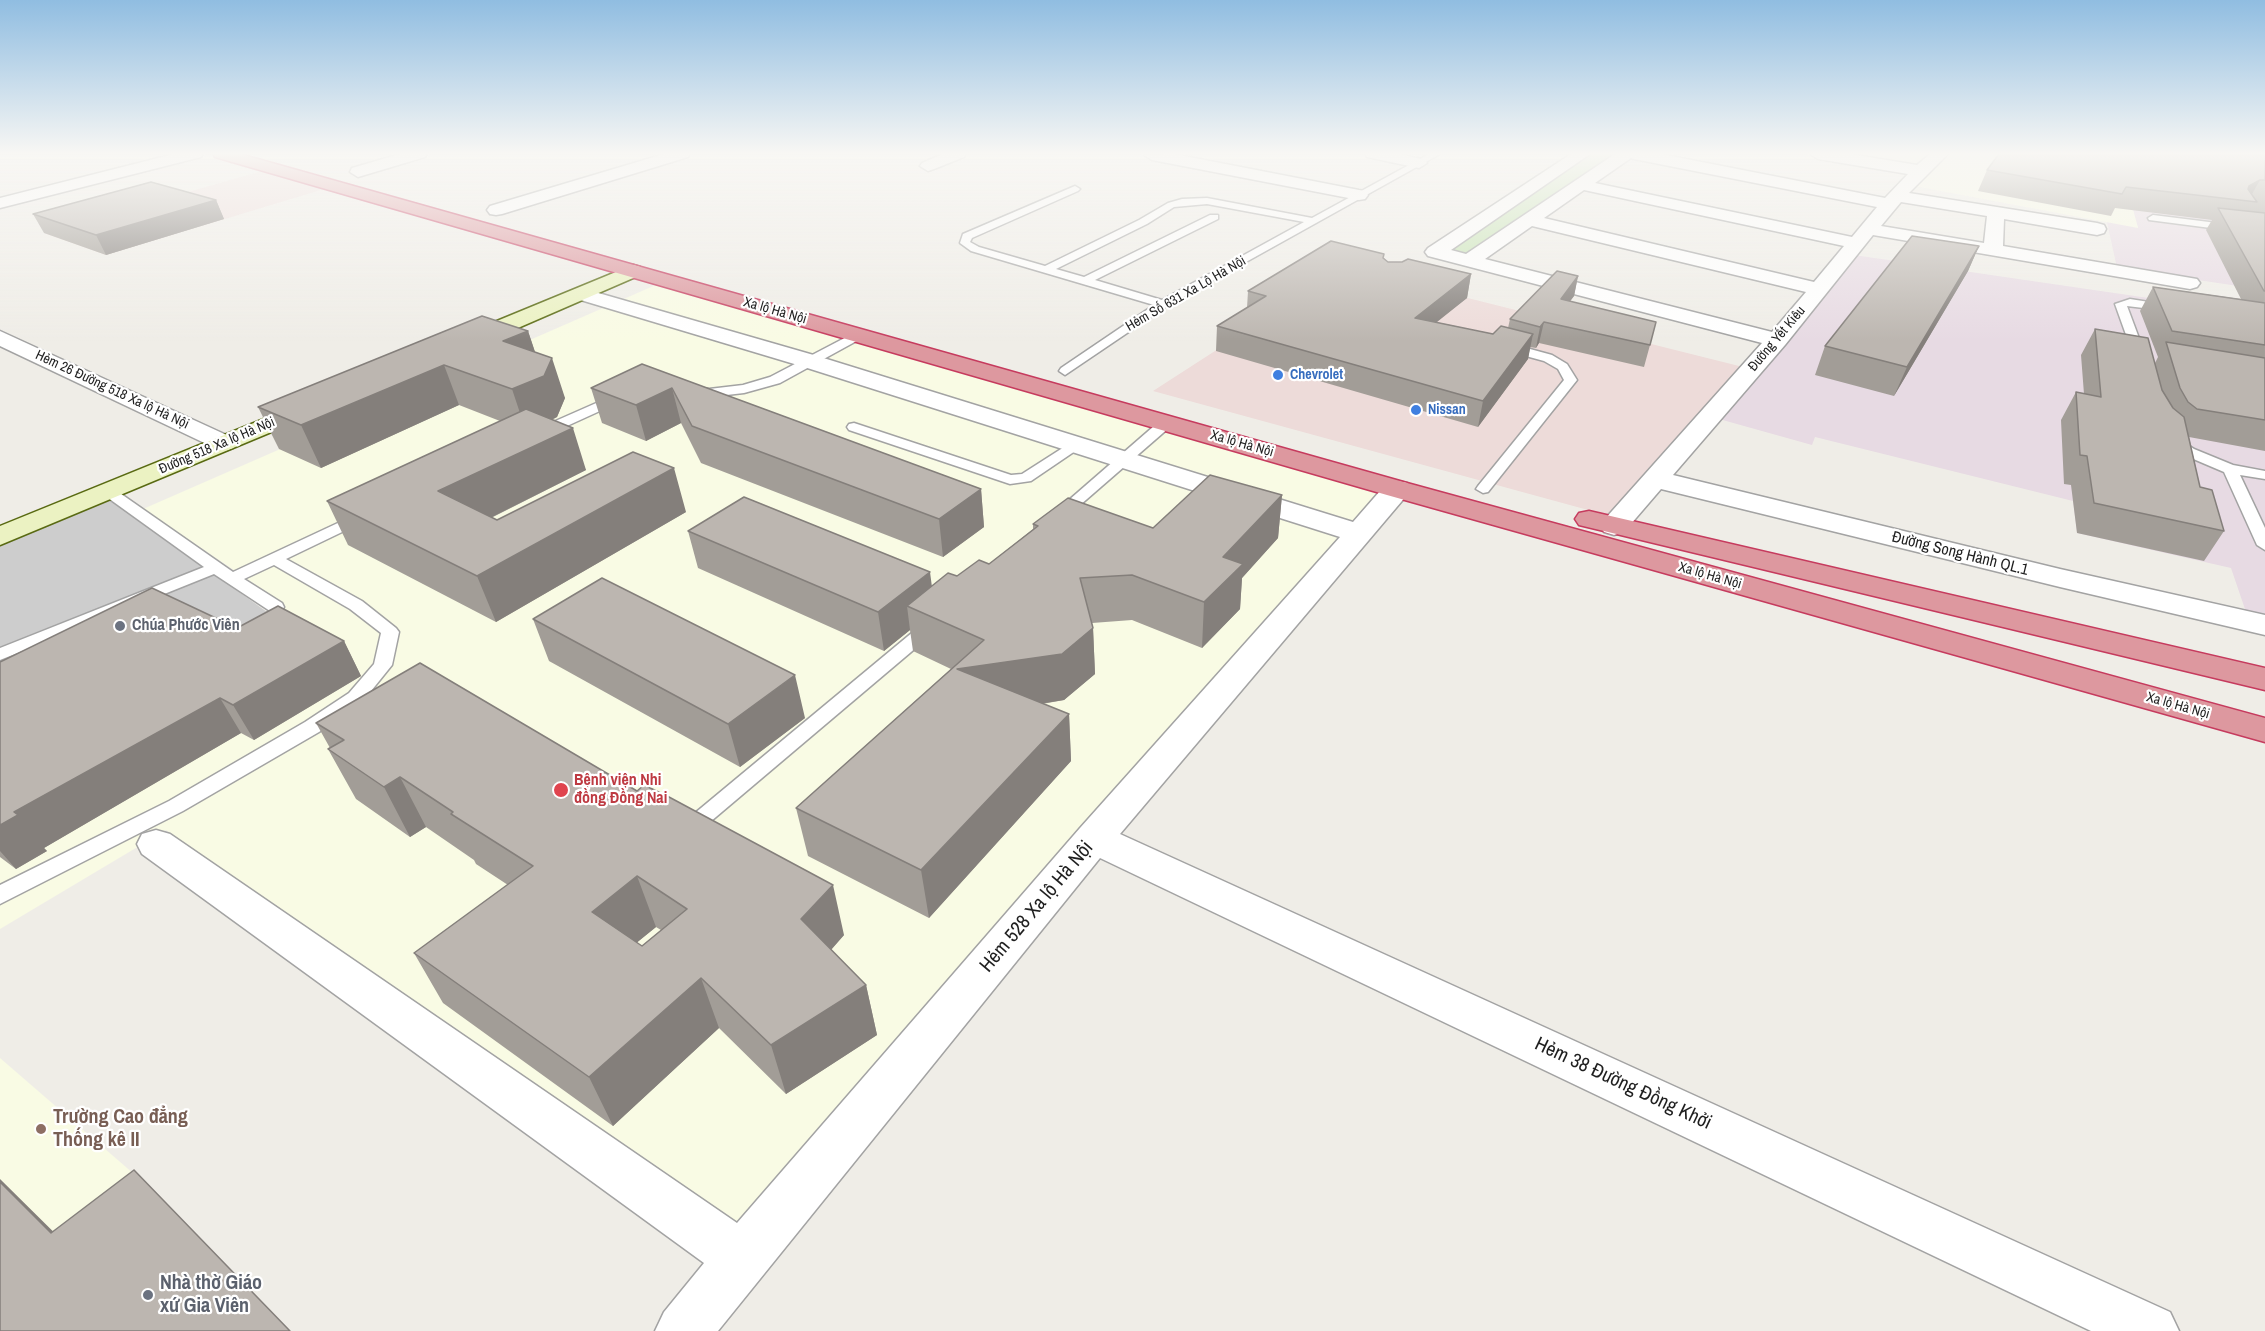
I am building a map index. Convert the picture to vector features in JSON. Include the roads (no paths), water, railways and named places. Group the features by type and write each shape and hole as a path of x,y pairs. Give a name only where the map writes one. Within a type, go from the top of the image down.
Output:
{"highway":[{"name":"Xa lộ Hà Nội","path":"442,216 1397,489 2265,730"},
{"path":"517,216 530,220"},
{"path":"1056,368 1085,376"},
{"name":"Xa lộ Hà Nội","path":"1114,385 1614,526 2265,679"}],"street":[{"path":"1418,263 1489,216"},
{"path":"1470,260 1535,216"},
{"path":"1752,216 1861,236 1993,251 2190,283"},
{"name":"Đường Yết Kiêu","path":"1614,526 1777,340 1879,216"},
{"path":"1993,251 1996,216"},
{"path":"2022,216 2097,229"},
{"path":"1529,220 1819,289"},
{"path":"1435,252 1777,340"},
{"path":"448,349 633,270"},
{"path":"581,294 809,361 1357,533"},
{"name":"Hẻm 26 Đường 518 Xa lộ Hà Nội","path":"0,338 224,443"},
{"name":"Đường 518 Xa lộ Hà Nội","path":"0,536 331,399"},
{"name":"Đường Song Hành QL.1","path":"1655,479 2060,579 2265,625"},
{"name":"Hẻm 528 Xa lộ Hà Nội","path":"683,1331 1094,838 1397,489"},
{"name":"Hẻm 38 Đường Đồng Khởi","path":"1094,838 2151,1331"},
{"path":"156,844 742,1258"}],"lane":[{"path":"1013,216 967,236 965,243 975,249 1162,304"},
{"path":"1048,269 1153,216"},
{"path":"1287,216 1313,221"},
{"name":"Hẻm Số 631 Xa Lộ Hà Nội","path":"1056,368 1162,304 1322,216"},
{"path":"2248,216 2261,231"},
{"path":"1085,281 1214,217"},
{"path":"2153,218 2261,231"},
{"path":"2145,364 2121,304 2130,302 2175,309"},
{"path":"678,390 709,393 744,389 775,380 858,334"},
{"path":"1483,489 1571,380 1563,367 1548,358 1494,344"},
{"path":"528,438 628,394"},
{"path":"1045,527 1166,423"},
{"path":"854,427 1010,480 1026,478 1077,445"},
{"path":"2164,432 2189,452 2230,469 2265,475"},
{"path":"2230,469 2264,541"},
{"path":"109,492 215,568 276,607"},
{"path":"232,579 376,510"},
{"path":"0,895 176,806 312,727 356,697 383,665 390,632 356,605 274,559"},
{"path":"0,654 215,568"},
{"path":"690,828 941,617"}],"place":[{"name":"Chevrolet","path":"1278,375"},
{"name":"Nissan","path":"1416,410"},
{"name":"Chúa Phước Viên","path":"120,626"},
{"name":"Bệnh viện Nhi đồng Đồng Nai","path":"561,790"},
{"name":"Trường Cao đẳng Thống kê II","path":"41,1129"},
{"name":"Nhà thờ Giáo xứ Gia Viên","path":"148,1295"}]}
